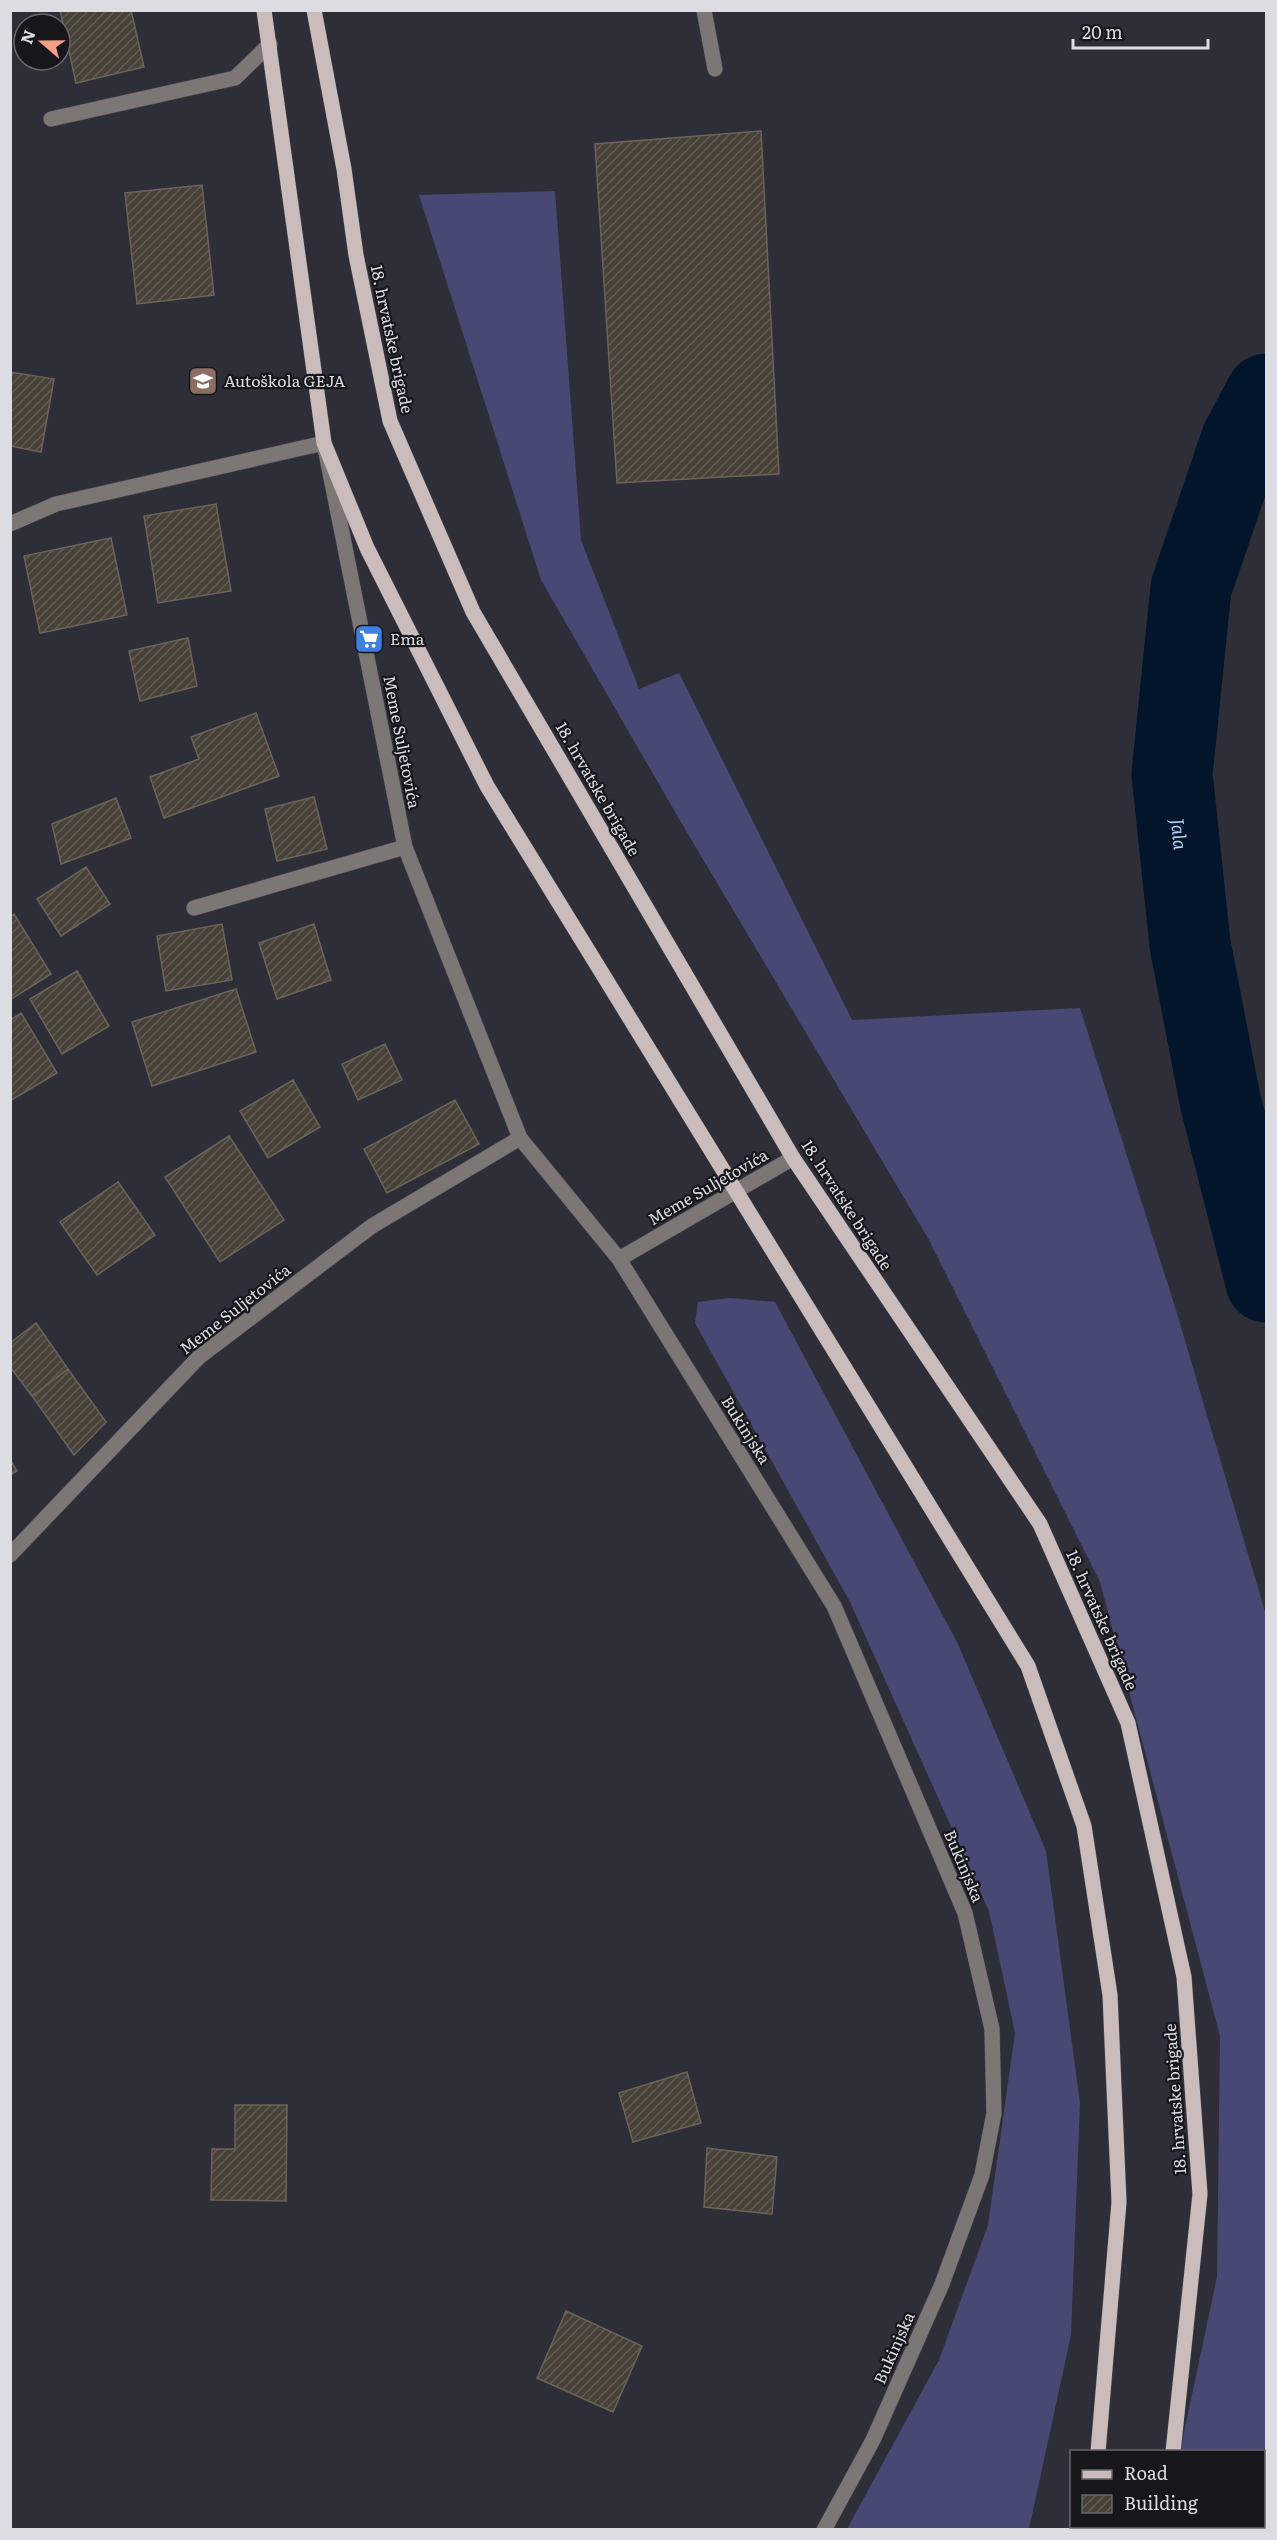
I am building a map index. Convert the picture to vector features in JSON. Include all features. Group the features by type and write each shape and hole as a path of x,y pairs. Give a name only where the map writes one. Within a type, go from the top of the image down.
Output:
{"main road":[{"path":"264,10 324,444 367,548 487,786 1028,1666 1084,1826 1110,1995 1119,2202 1098,2450"},
{"name":"18. hrvatske brigade","path":"314,10 344,169 356,255 394,431 473,612 793,1158 1040,1524 1128,1723 1184,1977 1200,2194 1173,2450"}],"street":[{"path":"704,10 715,69"},
{"path":"51,119 235,78 270,44"},
{"path":"10,524 56,504 324,444"},
{"name":"Meme Suljetovića","path":"324,444 405,847 520,1138 619,1259 793,1158"},
{"path":"194,908 405,847"},
{"name":"Meme Suljetovića","path":"10,1555 199,1357 372,1227 520,1138"},
{"name":"Bukinjska","path":"619,1259 834,1606 965,1913 992,2029 994,2114 982,2175 942,2284 873,2440 824,2529"}],"shaded area":[{"path":"555,191 581,540 639,689 679,673 852,1020 1080,1008 1176,1310 1266,1615 1266,2529 1164,2529 1265,2528 1265,2450 1180,2450 1217,2277 1220,2036 1100,1582 929,1240 682,824 541,580 419,195"},
{"path":"730,1298 775,1302 958,1644 1046,1851 1080,2103 1071,2335 1029,2529 847,2529 939,2360 988,2225 1015,2033 989,1911 850,1602 695,1323 698,1302"}],"building":[{"path":"60,10 131,10 144,67 76,83 72,65 72,12 60,12"},
{"path":"761,131 779,474 617,483 595,144"},
{"path":"202,185 214,295 137,304 125,193"},
{"path":"10,372 54,379 41,452 10,446"},
{"path":"216,504 231,591 158,603 144,516"},
{"path":"111,538 127,615 40,633 24,556"},
{"path":"188,638 197,686 140,701 129,651"},
{"path":"256,713 279,776 164,818 150,777 199,759 191,737"},
{"path":"314,797 327,849 277,861 265,809"},
{"path":"116,798 131,838 61,864 52,824"},
{"path":"86,867 110,904 61,936 37,899"},
{"path":"14,914 51,974 10,1000 10,917"},
{"path":"222,924 232,980 166,991 157,936"},
{"path":"314,924 331,980 277,999 259,943"},
{"path":"77,971 109,1026 62,1054 30,999"},
{"path":"236,989 256,1052 152,1086 132,1022"},
{"path":"21,1013 57,1073 10,1101 10,1020"},
{"path":"385,1044 402,1080 358,1100 342,1064"},
{"path":"293,1080 320,1127 268,1158 240,1111"},
{"path":"455,1100 479,1144 387,1193 364,1149"},
{"path":"229,1136 284,1220 220,1262 165,1177"},
{"path":"118,1182 155,1235 97,1275 60,1222"},
{"path":"36,1323 68,1369 32,1396 10,1367 10,1343"},
{"path":"68,1369 106,1422 74,1455 32,1396"},
{"path":"10,1459 17,1471 10,1475"},
{"path":"687,2072 701,2123 633,2142 619,2093"},
{"path":"235,2105 287,2105 286,2201 211,2200 212,2149 235,2149"},
{"path":"707,2148 777,2157 772,2214 704,2207"},
{"path":"566,2311 642,2346 613,2412 537,2378"}],"waterway":[{"name":"Jala","path":"1266,394 1241,441 1191,588 1172,774 1190,944 1220,1100 1266,1282"}],"place":[{"name":"Autoškola GEJA","path":"203,381"},
{"name":"Ema","path":"369,639"}]}
